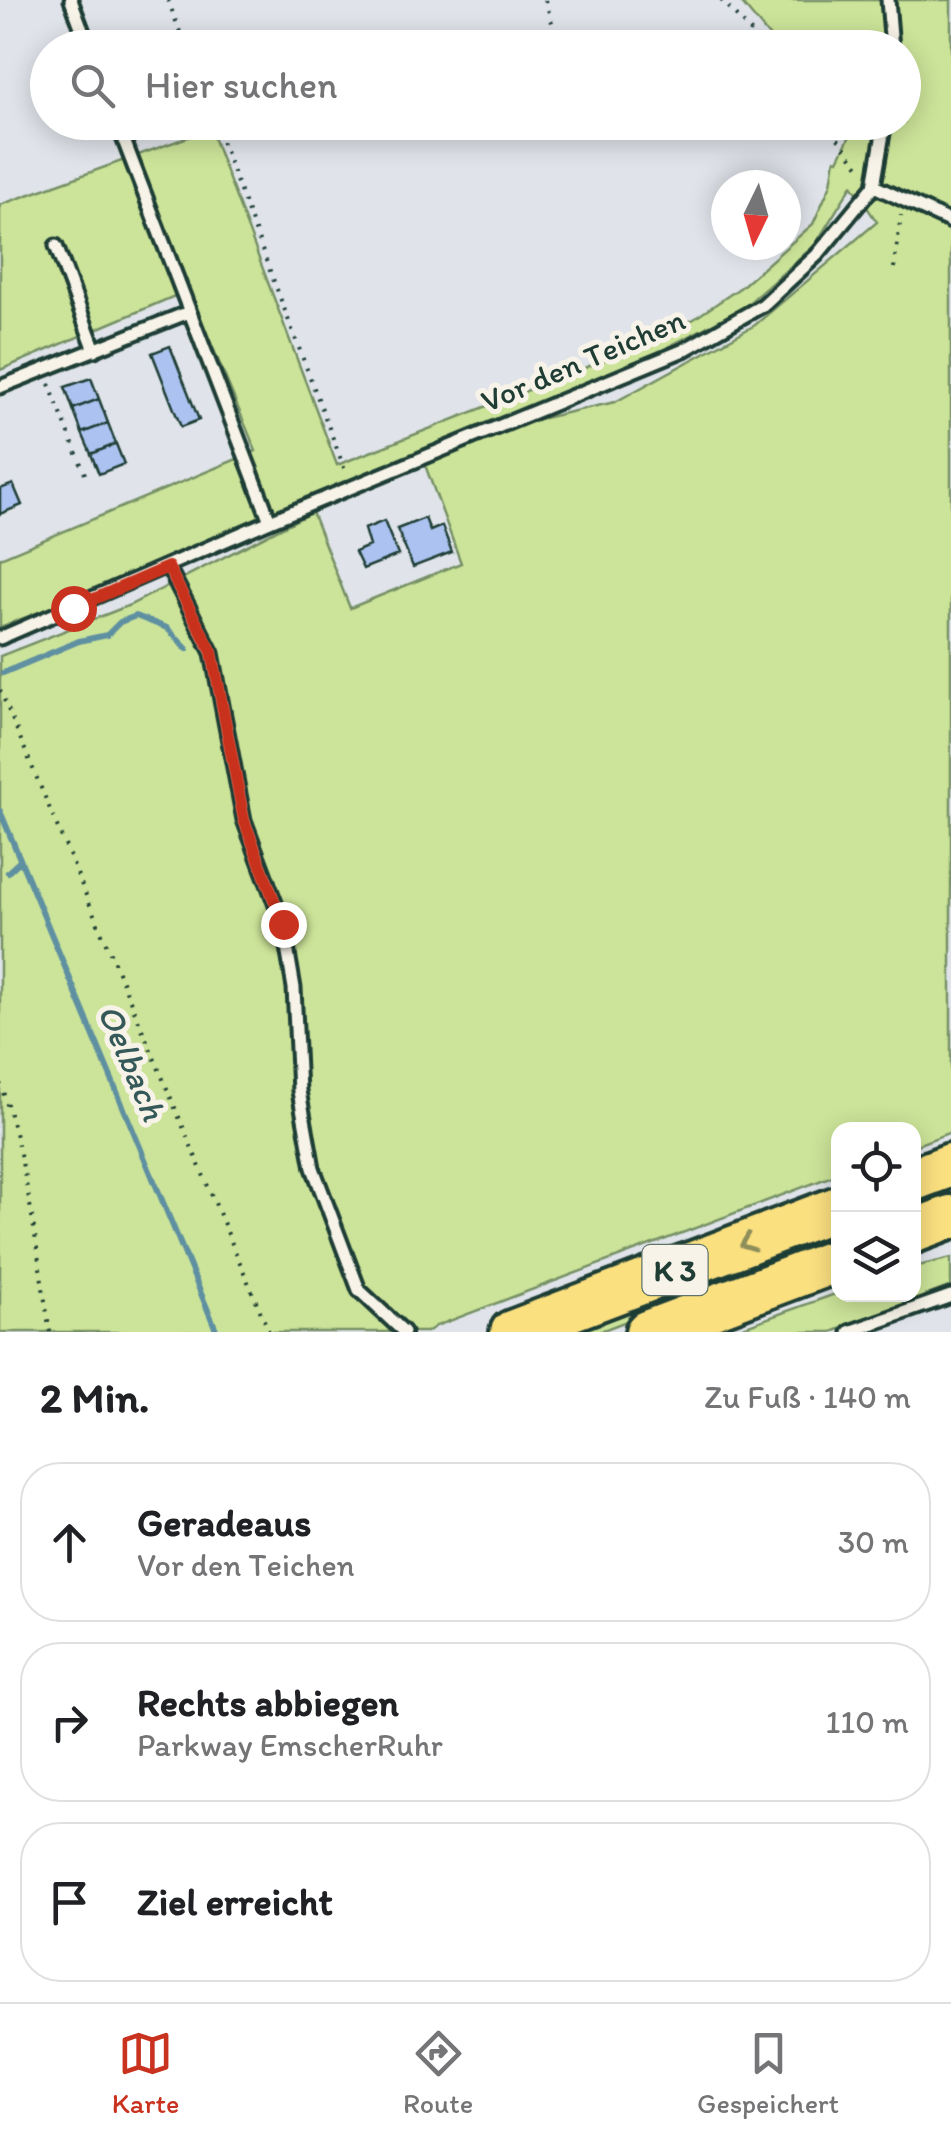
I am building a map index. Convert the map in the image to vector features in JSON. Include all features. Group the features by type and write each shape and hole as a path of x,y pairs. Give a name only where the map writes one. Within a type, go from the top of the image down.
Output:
{"highway":[{"path":"921,1176 951,1165"},
{"name":"K 3","path":"512,1332 831,1211"},
{"path":"921,1230 951,1217"},
{"path":"921,1234 951,1236"},
{"name":"K 3","path":"647,1332 831,1263"}],"lane":[{"path":"71,0 82,30"},
{"path":"888,0 890,30"},
{"path":"124,140 270,521"},
{"name":"Vor den Teichen","path":"0,638 270,521 684,350 763,305 817,255 874,186 882,140"},
{"path":"874,186 951,222"},
{"path":"56,246 95,350"},
{"path":"0,388 189,312"},
{"path":"168,567 212,652 244,820 283,924 294,988 299,1091 313,1168 359,1290 404,1332"},
{"path":"850,1332 951,1296"}],"path":[{"path":"168,0 179,30"},
{"path":"545,0 554,30"},
{"path":"721,0 749,30"},
{"path":"221,140 343,462"},
{"path":"839,140 874,186"},
{"path":"894,268 903,201"},
{"path":"44,370 85,474"},
{"path":"0,690 269,1332"},
{"path":"0,1083 10,1110 50,1332"}],"green space":[{"path":"739,0 951,0 951,1132 921,1143 921,1122 831,1122 831,1177 427,1332 0,1332 0,656 130,605 312,512 350,608 461,563 425,465 539,419 615,402 755,325 877,222 852,185 815,245 801,257 801,234 813,224 831,184 835,159 838,160 848,140 921,140 921,30 764,30"},
{"path":"180,140 214,140 337,465 633,349 694,319 772,260 798,260 744,307 624,370 289,506 109,586 0,627 0,558 256,451 189,290 0,370 0,205"},
{"path":"831,1228 831,1243 598,1332 557,1332"},
{"path":"951,1258 951,1286 921,1298 921,1265"},
{"path":"831,1296 831,1302 910,1302 832,1332 729,1332"}],"building":[{"path":"170,346 199,420 181,427 152,353"},
{"path":"91,378 99,399 73,409 65,387"},
{"path":"99,399 108,423 82,433 73,409"},
{"path":"108,423 116,444 91,454 82,433"},
{"path":"116,444 124,464 99,474 91,454"},
{"path":"13,484 22,505 0,514 0,489"},
{"path":"425,518 430,531 442,526 452,552 413,567 397,529"},
{"path":"384,521 398,555 363,569 355,552 369,546 364,529"}],"waterway":[{"path":"3,673 79,641 107,635 120,622 136,616 167,628 187,649"},
{"name":"Oelbach","path":"0,811 217,1332"},
{"path":"8,872 20,861"}],"route":[{"path":"73,608 168,567 212,652 244,820 283,924"}]}
